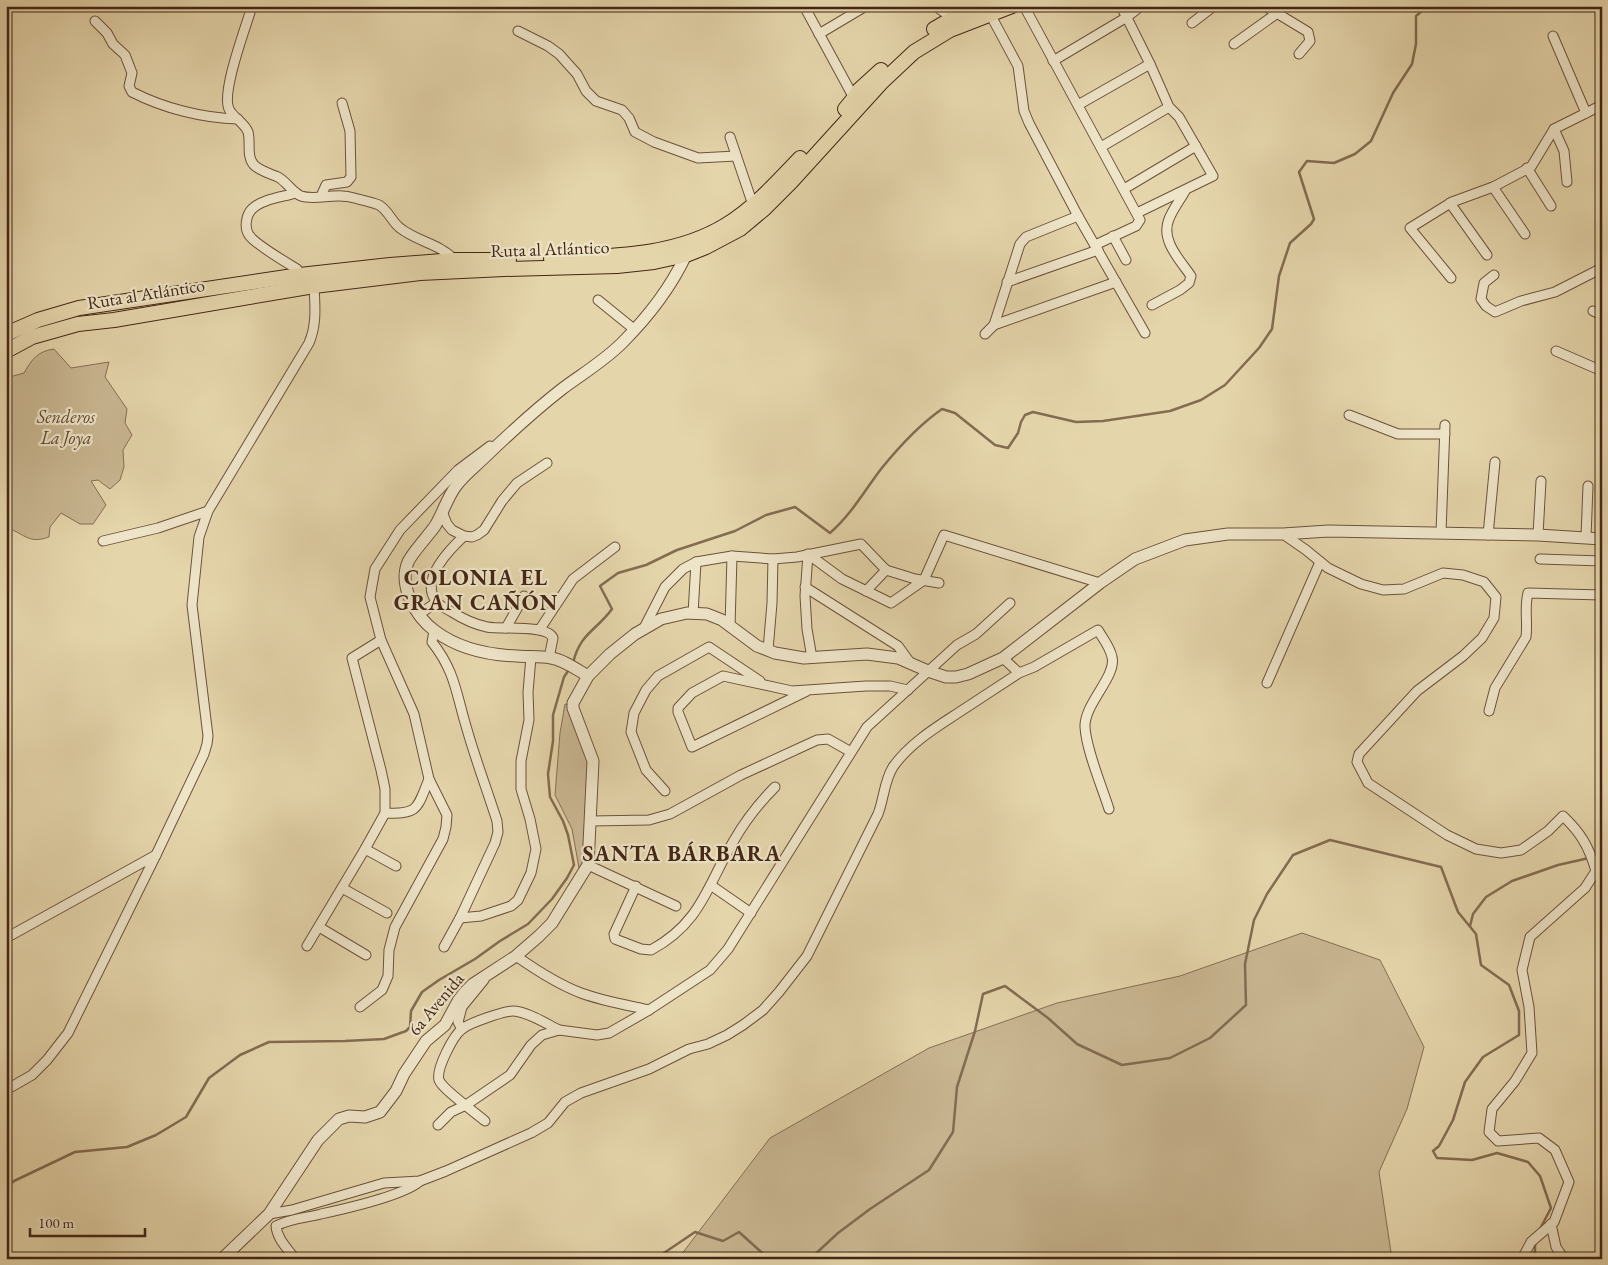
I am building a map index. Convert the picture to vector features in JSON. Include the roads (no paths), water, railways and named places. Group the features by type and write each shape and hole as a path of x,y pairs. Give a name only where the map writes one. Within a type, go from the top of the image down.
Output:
{"highway":[{"name":"Ruta al Atlántico","path":"6,334 38,320 80,308 300,275 390,264 455,260 588,257 659,251 700,238 726,225 753,206 801,157 859,90 917,39 953,18 1012,6"},
{"name":"Ruta al Atlántico","path":"6,351 32,337 78,324 114,320 314,286 420,273 617,266 654,262 686,255 740,229 764,209 791,182 880,82 914,52 987,10"}],"street":[{"path":"252,6 227,93 228,108 248,132 249,151 255,166 286,183 296,193 311,198 346,196 379,205 400,228 432,244 455,260"},
{"path":"804,6 854,98"},
{"path":"819,34 866,6"},
{"path":"935,6 953,18"},
{"path":"1007,282 1096,247 1136,226 1140,220 1024,6"},
{"path":"1121,6 1169,107 1179,117 1213,176 1137,213"},
{"path":"1053,61 1127,17 1141,6"},
{"path":"1192,23 1214,6"},
{"path":"1265,6 1308,32 1310,41 1299,54"},
{"path":"987,10 1018,66 1024,111 1029,123 1078,216 1145,333"},
{"path":"1234,44 1276,14"},
{"path":"95,20 125,55 132,73 129,86 132,92 173,108 218,119 238,120"},
{"path":"518,30 559,54 577,74 586,91 596,101 622,110 629,118 635,132 654,142 698,158 736,156"},
{"path":"1553,36 1586,113"},
{"path":"1078,106 1150,64"},
{"path":"321,196 326,185 346,182 351,176 350,131 342,103"},
{"path":"1450,278 1410,228 1450,203 1493,188 1531,167 1554,129 1602,105"},
{"path":"1101,147 1169,107"},
{"path":"1554,129 1564,151 1567,182"},
{"path":"730,137 753,206"},
{"path":"1124,189 1196,146"},
{"path":"1527,168 1551,206"},
{"path":"1493,188 1525,234"},
{"path":"1152,305 1189,284 1190,276 1168,242 1166,230 1168,219 1186,190"},
{"path":"296,193 261,203 252,209 247,217 246,227 248,235 297,270 300,275"},
{"path":"1450,203 1487,255"},
{"path":"994,325 1020,244 1026,237 1078,216"},
{"path":"1114,236 1126,260"},
{"path":"586,675 554,659 476,652 451,642 434,631 418,615 404,582 408,562 443,514 446,503 456,486 539,406 597,365 621,345 635,330 674,278 686,255"},
{"path":"1494,275 1484,283 1481,299 1486,306 1495,312 1521,301 1555,292 1602,268"},
{"path":"984,334 994,325 1116,282"},
{"path":"6,1090 32,1075 47,1060 68,1033 156,855 207,744 208,736 192,605 199,537 208,511 310,344 316,319 314,286"},
{"path":"598,300 635,330"},
{"path":"1593,311 1602,315"},
{"path":"1556,351 1602,371"},
{"path":"1348,414 1398,434 1445,430 1441,533"},
{"path":"360,1007 382,990 388,976 389,950 395,927 443,839 447,815 429,779 414,714 381,640 370,597 375,569 400,530 440,488 458,470 515,428"},
{"path":"1488,535 1495,462"},
{"path":"443,514 452,530 464,536 472,537 478,535 484,530 502,501 517,483 547,463"},
{"path":"1538,535 1541,481"},
{"path":"1586,537 1588,486"},
{"path":"103,541 158,528 208,511"},
{"name":"6a Avenida","path":"222,1259 274,1213 318,1140 339,1120 349,1116 365,1117 380,1112 396,1091 404,1074 426,1041 445,1025 461,996 473,984 516,956 552,923 588,865 593,756 573,708 573,703 586,675 610,654 660,618 707,614 722,620 757,646 768,650 804,658 867,654 898,658 928,671 956,678 1003,658 1100,583 1135,560 1185,540 1228,534 1283,534 1328,531 1538,535 1602,539"},
{"path":"1283,534 1328,568 1362,584 1383,590 1404,589 1444,573 1463,575 1484,582 1496,597 1494,618 1482,638 1463,656 1417,691 1360,754 1357,762 1368,783 1447,835 1476,850 1501,853 1521,850 1548,831 1562,816 1577,828 1597,867 1585,888 1530,936 1522,970 1529,1007 1532,1053 1515,1081 1492,1109 1488,1132 1498,1141 1539,1138 1555,1150 1569,1182 1554,1222 1531,1242 1522,1259"},
{"path":"808,554 842,579 891,603 924,580 944,535 1100,583"},
{"path":"464,536 453,546 439,564 431,584 431,592 437,602 467,622 488,627 540,629 552,635 554,659"},
{"path":"644,628 665,587 683,569 696,562 732,556 773,559 861,544 886,570 915,579 939,583"},
{"path":"540,629 573,579 614,547"},
{"path":"808,554 805,587 807,628 812,658"},
{"path":"730,627 732,556"},
{"path":"768,650 773,559"},
{"path":"1540,559 1602,561"},
{"path":"693,614 696,562"},
{"path":"1267,683 1320,562"},
{"path":"866,591 886,570"},
{"path":"805,587 898,646 911,664"},
{"path":"1489,711 1495,688 1526,637 1525,603 1528,594 1602,596"},
{"path":"506,628 524,596"},
{"path":"418,615 437,602"},
{"path":"485,1121 444,1087 439,1080 447,1050 462,1029 506,1012 515,1011 559,1030 597,1035 609,1033 649,1010 710,970 728,948 751,913 867,727 957,645 976,634 1010,604"},
{"path":"295,1259 277,1232 276,1226 285,1221 320,1215 388,1196 414,1186 420,1181 531,1134 548,1123 565,1102 581,1093 649,1069 689,1049 708,1044 727,1035 762,1010 791,978 807,956 878,814 883,801 886,783 893,767 908,750 934,729 1019,673 1048,660 1098,630 1110,649 1113,660 1109,674 1087,712 1085,726 1087,742 1109,808"},
{"path":"434,631 432,642 452,672 466,726 497,821 498,832 495,843 460,918 444,947"},
{"path":"307,946 366,849 385,813 385,789 381,770 352,658 381,640"},
{"path":"665,791 646,770 631,732 634,712 652,682 658,676 708,647 766,686"},
{"path":"460,918 482,916 511,906 518,900 532,873 536,849 521,789 521,761 529,720 528,692 531,657"},
{"path":"1003,658 1019,673"},
{"path":"807,691 692,747 678,712 678,708 692,693 723,676 783,690 807,691 890,686 908,690"},
{"path":"591,821 643,821 670,814 741,775 817,740 828,739 850,752"},
{"path":"385,813 403,814 412,811 418,806 429,779"},
{"path":"636,886 614,934 615,939 641,949 652,950 674,935 700,906 741,829 759,803 775,787"},
{"path":"366,849 396,866"},
{"path":"6,938 156,855"},
{"path":"588,865 676,906"},
{"path":"712,886 751,913"},
{"path":"342,888 387,913"},
{"path":"318,927 366,955"},
{"path":"516,956 534,969 579,992 606,1001 649,1010"},
{"path":"462,1029 458,1022 462,1007 489,974"},
{"path":"438,1125 451,1112 466,1105 510,1075 531,1045 542,1035 559,1030"},
{"path":"274,1213 384,1183 420,1181"},
{"path":"274,1213 285,1221"},
{"path":"1551,1224 1556,1246 1564,1259"}],"waterway":[{"path":"573,663 584,639 612,609 600,586 618,573 646,565 677,550 735,531 766,515 795,507 830,533 851,510 894,453 917,429 942,409 955,413 995,445 1008,448 1018,433 1025,415 1033,412 1076,422 1103,421 1170,411 1201,400 1225,385 1259,348 1272,329 1279,276 1290,243 1314,219 1299,172 1307,161 1334,163 1355,154 1371,141 1393,93 1412,64 1416,44 1416,16 1428,6"},
{"path":"6,1188 14,1181 75,1152 127,1147 156,1135 186,1117 209,1078 240,1055 269,1042 384,1039 406,1031 410,1027 411,1011 422,992 528,924 552,899 574,865 568,835 550,797 548,774 553,741 553,715 564,677 570,668"},
{"path":"810,1259 838,1233 870,1209 929,1170 953,1132 957,1087 975,1031 983,994 1005,986 1048,1018 1077,1044 1122,1065 1170,1058 1210,1038 1246,1005 1245,964 1254,920 1267,894 1293,855 1330,840 1441,867 1458,912 1476,934 1481,965 1509,985 1519,1011 1519,1035 1483,1057 1465,1082 1453,1120 1439,1146 1433,1151 1437,1158 1472,1160 1497,1153 1528,1162 1540,1176 1551,1208 1540,1229"},
{"path":"1594,856 1602,853"},
{"path":"1470,926 1473,914 1486,897 1512,881 1558,865 1589,858"},
{"path":"655,1259 695,1232 723,1241 739,1232 769,1259"},
{"path":"1535,1243 1535,1259"}],"district":[{"name":"COLONIA EL GRAN CAÑÓN","path":"476,590"},
{"name":"SANTA BÁRBARA","path":"682,853"}],"park label":[{"name":"Senderos La Joya","path":"66,427"}]}
